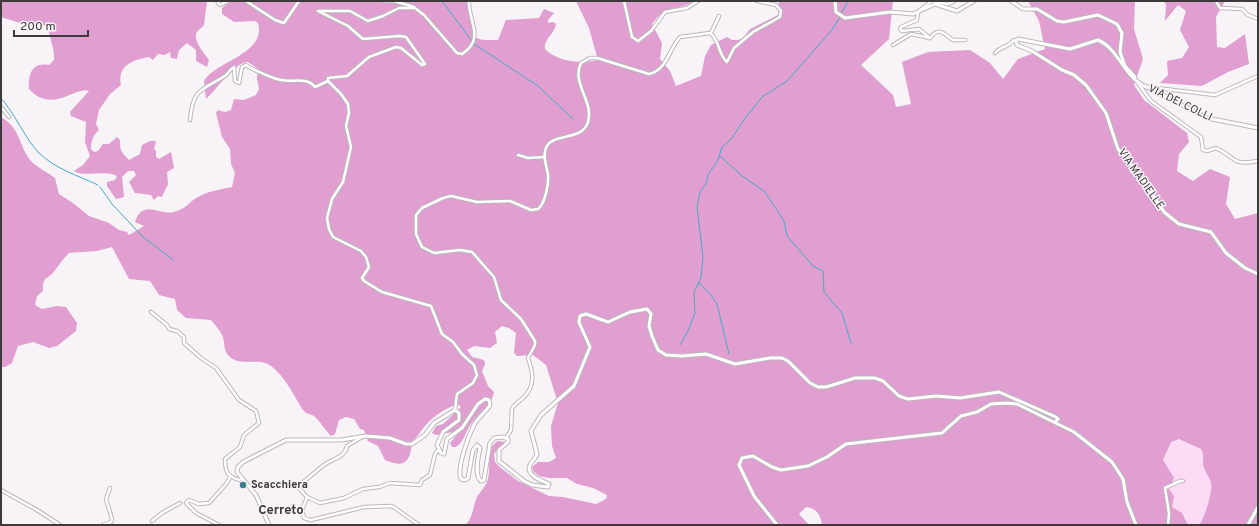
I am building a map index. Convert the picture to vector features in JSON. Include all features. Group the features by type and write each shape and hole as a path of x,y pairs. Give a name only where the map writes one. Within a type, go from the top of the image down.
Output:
{"street":[{"path":"217,1 220,5 228,1"},
{"path":"246,1 275,20 284,23 299,1"},
{"path":"383,1 412,6 418,9 457,53 462,54 471,46 476,37 469,1"},
{"path":"624,1 632,37 638,41 651,30 666,12 687,8 698,1"},
{"path":"711,33 717,42 723,58 727,62 734,48 753,32 780,17 780,12 776,5 757,1"},
{"path":"835,1 836,12 842,17 854,17 890,12 917,13 935,4 957,11 974,1"},
{"path":"917,13 932,1 948,4 955,1"},
{"name":"VIA DEI COLLI","path":"1011,1 1023,9 1037,9 1057,21 1064,22 1098,15 1117,24 1122,33 1120,52 1125,66 1146,87 1207,118 1258,128"},
{"path":"1216,1 1220,8 1242,9 1248,15 1258,19"},
{"path":"190,120 194,98 198,92 226,75 234,67 235,81 238,83 242,67 246,65 280,80 305,80 309,81 316,87 328,81 328,78 347,76 369,57 396,47 401,48 422,65 425,64 406,37 399,36 363,39 348,26 321,13 318,10 350,11 368,21 399,8 408,7 418,9"},
{"path":"917,13 917,20 901,27 900,29 902,31 919,29 930,38"},
{"path":"711,33 719,16"},
{"path":"930,38 933,34 938,32 947,33 953,40 965,40"},
{"path":"711,33 680,37 663,65 656,72 649,74 597,58 590,58 581,63 578,78 588,108 588,122 584,129 577,134 551,142 546,147 544,157 549,180 542,204 538,209 531,210 510,201 477,202 448,196 422,208 415,220 418,243 425,250 434,253 468,250 482,261 496,280 498,294 501,300 522,319 535,341 535,345 528,358 531,367 532,384 524,396 512,409 511,430 506,438 508,442 499,450 498,454 501,463 527,483 548,487 550,486 548,483 537,479 530,470 530,465 537,457 531,431 541,415 555,401 571,390 577,380 590,347 578,319 580,316 586,314 608,322 630,312 642,309 650,311 649,326 652,336 658,350 666,355 682,356 706,354 735,364 770,358 782,358 788,361 810,383 818,387 826,388 855,378 875,378 882,381 899,396 908,399 936,396 960,398 1000,392 1056,416 1058,419 1055,422"},
{"path":"893,45 911,34 930,38"},
{"path":"995,53 1000,48 1010,45 1014,40 1016,41 1018,39 1046,43 1070,49 1098,40 1110,47 1128,74 1146,87 1215,94 1258,76"},
{"name":"VIA MADIELLE","path":"1016,41 1017,45 1032,51 1062,70 1074,75 1086,85 1106,113 1118,149 1141,176 1164,212 1179,224 1211,232 1226,253 1245,268 1258,274"},
{"path":"328,81 341,94 348,104 349,109 346,126 351,147 343,182 332,199 327,218 329,230 333,236 355,247 366,257 369,267 362,278 364,281 382,292 430,306 442,334 453,342 462,354 474,365 477,375 475,380 457,394 455,410"},
{"path":"1138,82 1151,101 1201,137 1203,150 1207,151 1216,148 1237,162 1243,164 1258,161"},
{"path":"1,107 9,117"},
{"path":"518,155 528,158 544,157"},
{"path":"151,312 167,325 169,329 177,331 184,337 184,343 201,358 216,368 239,400 258,414 259,423 244,435 238,450 226,457 226,473 230,477 239,480 241,479"},
{"path":"455,410 459,413 459,420 443,432 436,445 438,450 444,454 447,439 462,428 478,404 485,399 489,400 490,405 470,433 460,471 461,479 465,480 468,478 473,450 477,445 480,448 477,459 478,477 481,481 484,480 490,443 494,438 506,438"},
{"path":"777,525 748,485 739,465 742,458 753,456 772,467 781,470 808,466 827,457 846,444 942,433 961,416 978,412 987,406 996,403 1017,404 1055,422 1074,432 1112,462 1123,479 1126,502 1136,525"},
{"path":"269,525 256,495 241,479 237,472 238,466 281,441 293,439 341,440 362,436 390,438 406,444 412,444 425,435 434,423 455,410"},
{"path":"362,436 347,446 346,451 338,458 328,462 314,475 297,486 307,497 320,503 344,498 363,489 379,487 390,483 420,485 422,480 430,475 435,454 438,450"},
{"path":"219,525 196,513 186,504 189,500 199,504 209,504 227,483 230,477"},
{"path":"1168,525 1169,514 1165,488 1183,481"},
{"path":"103,525 111,522 112,519 106,499 110,488"},
{"path":"1,490 60,525"},
{"path":"307,497 302,510 304,518 307,520 364,507 392,506 419,525"},
{"path":"152,521 156,520 162,513 180,503"},
{"path":"1248,525 1258,507"}],"shaded area":[{"path":"1,1 207,1 204,25 197,32 196,39 209,60 207,67 196,61 196,50 187,43 179,50 177,59 171,58 170,52 165,55 158,54 153,60 149,57 132,62 124,68 121,73 121,85 110,94 99,110 96,124 99,130 91,143 91,149 94,152 98,151 103,144 109,144 117,137 120,140 122,152 129,160 140,154 142,145 150,141 156,141 154,149 156,151 156,157 159,159 171,152 174,168 167,172 168,184 162,197 158,196 154,200 151,195 135,193 129,182 136,175 134,171 128,171 122,177 124,197 116,199 107,186 107,182 115,180 117,176 107,173 83,174 74,171 83,165 90,156 85,142 86,122 71,116 70,112 89,91 84,90 63,98 47,99 38,96 29,89 29,78 32,70 39,65 49,65 54,60 54,52 48,26 20,23 1,17"},
{"path":"231,1 467,1 474,36 479,39 488,40 498,40 506,20 539,18 544,9 554,13 548,20 548,23 553,22 556,24 554,31 547,39 545,49 556,57 570,61 585,62 598,60 589,28 576,1 693,1 686,5 667,10 662,13 652,24 662,43 660,59 670,71 676,86 701,76 705,56 711,45 727,37 732,40 743,38 750,29 778,15 779,1 893,1 889,39 861,65 893,95 896,107 911,104 902,62 928,52 970,50 990,63 1003,79 1018,59 1045,49 1039,21 1028,1 1135,1 1134,29 1143,59 1134,85 1144,100 1187,133 1189,142 1179,154 1177,171 1193,181 1210,169 1230,177 1226,204 1235,219 1258,213 1258,525 1199,525 1206,511 1211,487 1210,481 1203,464 1203,454 1201,449 1179,439 1171,442 1163,460 1174,478 1169,489 1174,496 1172,507 1182,513 1188,525 822,525 818,513 813,509 806,507 799,514 809,525 465,525 470,519 477,497 487,482 490,453 494,444 498,441 505,442 494,454 495,462 518,481 549,496 563,497 596,504 606,499 607,495 593,488 577,484 567,478 549,478 539,476 533,471 532,467 538,462 549,462 556,458 552,446 551,426 558,403 546,365 533,355 517,356 514,353 516,333 509,328 502,326 495,332 497,343 490,348 474,346 467,350 472,357 484,360 485,364 482,371 488,386 494,392 491,401 471,424 459,445 452,447 450,443 460,431 436,435 432,433 436,426 443,424 461,407 458,404 441,412 425,426 413,441 408,459 406,461 401,464 394,463 385,460 378,446 368,441 364,430 360,429 354,419 346,417 339,420 335,434 331,436 314,416 303,410 281,375 276,370 266,363 239,361 230,357 225,350 222,334 211,320 186,318 177,310 175,299 159,295 150,281 129,279 112,247 97,251 69,253 53,273 45,280 43,291 37,296 35,305 42,309 57,306 66,307 77,323 76,331 57,346 49,348 33,342 18,346 12,363 5,367 1,367 1,117 13,127 24,150 32,162 55,178 59,194 89,216 109,223 119,230 127,232 129,235 144,226 135,222 138,215 142,211 147,209 169,213 178,211 204,194 232,187 235,173 231,164 230,149 222,137 216,113 218,110 225,112 231,110 234,99 244,100 256,95 259,89 257,79 258,69 248,62 243,63 232,71 206,99 204,81 218,68 248,50 255,42 259,34 258,23 255,21 234,22 222,14 222,8"},
{"path":"1163,1 1225,1 1216,17 1217,47 1225,48 1245,34 1249,64 1228,72 1202,86 1160,83 1168,75 1167,61 1182,58 1189,47 1180,30 1186,11 1178,5 1165,21 1166,4"},
{"path":"1174,439 1190,442 1203,452 1203,461 1212,489 1203,519 1199,525 1188,525 1182,513 1172,507 1173,500 1169,489 1172,474 1166,468 1163,460 1167,448"}],"waterway":[{"path":"442,1 472,41"},
{"path":"841,14 848,1"},
{"path":"680,345 688,331 695,313 694,292 701,278 703,257 697,207 700,192 706,184 708,175 718,160 722,147 732,138 762,97 787,81 831,31 840,17"},
{"path":"474,44 538,86 573,119"},
{"path":"1,98 38,152 52,163 66,171 98,185"},
{"path":"720,156 742,176 765,192 784,221 787,236 813,266 823,271 824,292 842,313 851,343"},
{"path":"100,187 112,204 143,237 173,260"},
{"path":"699,283 717,304 729,354"}],"place":[{"name":"Scacchiera","path":"243,485"}],"district":[{"name":"Cerreto","path":"281,511"}]}
